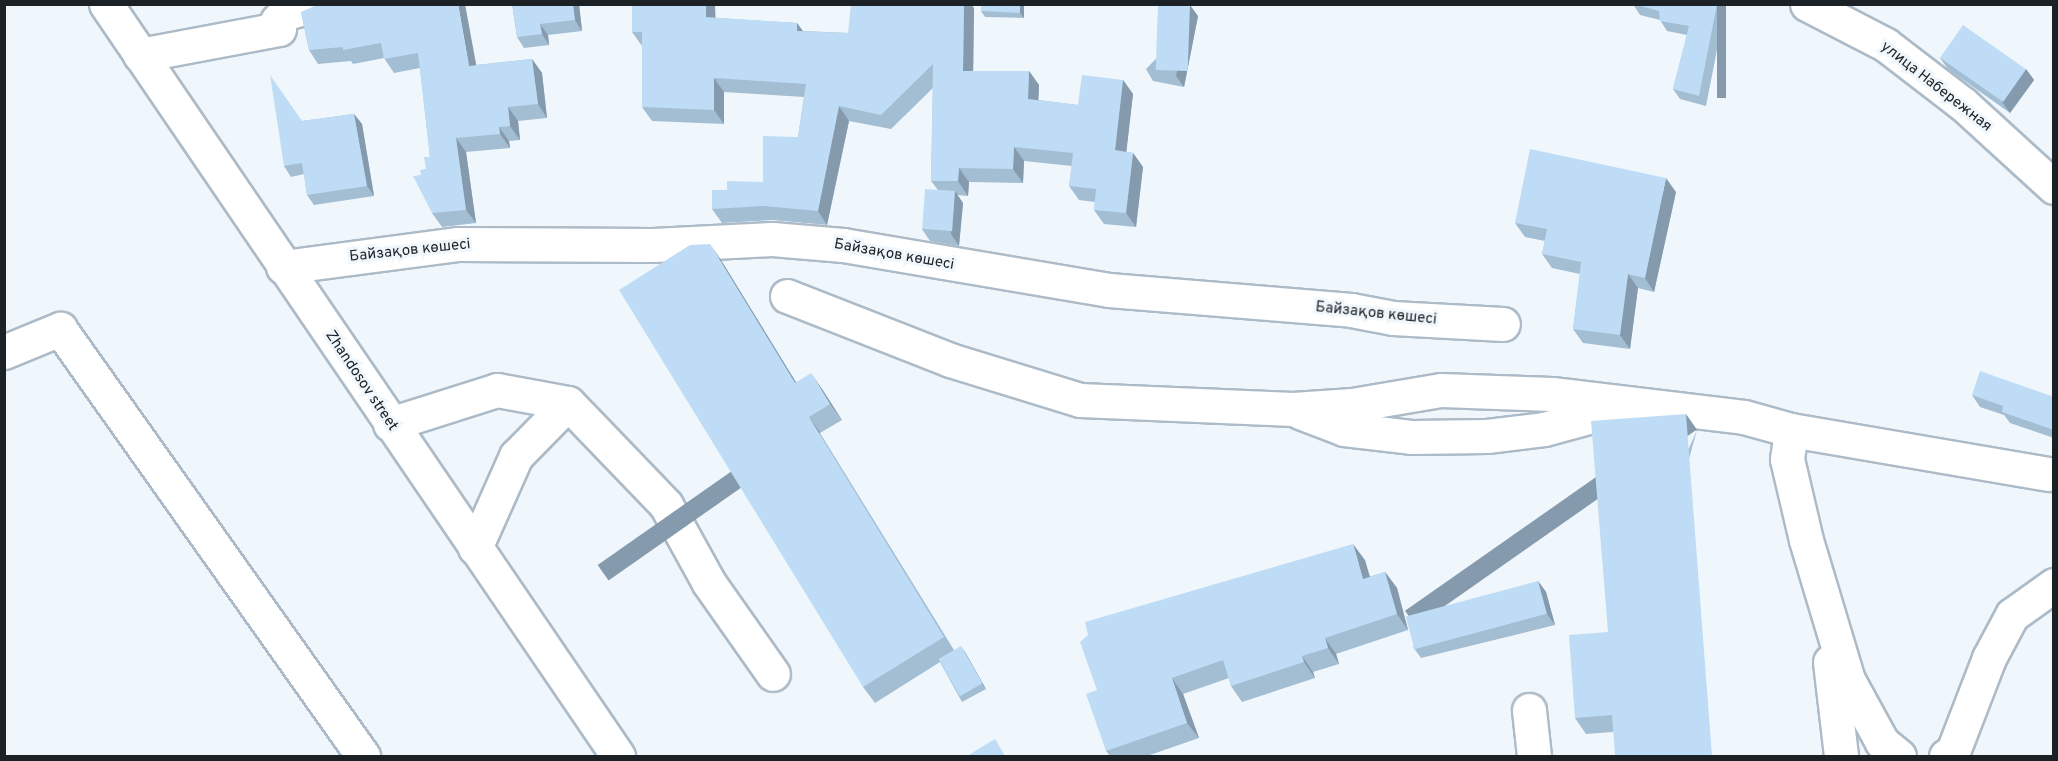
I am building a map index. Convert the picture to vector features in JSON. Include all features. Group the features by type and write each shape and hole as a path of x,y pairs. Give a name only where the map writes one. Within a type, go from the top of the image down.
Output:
{"street":[{"name":"Zhandosov street","path":"106,4 618,756"},
{"path":"140,55 279,29 277,21 283,14 318,4"},
{"name":"улица Набережная","path":"1807,4 1886,45 1962,104 2054,187"},
{"name":"Байзақов көшесі","path":"283,267 458,244 653,245 772,239 843,245 1109,290 1503,324"},
{"path":"787,296 950,360 1080,400 1293,409 1352,405 1441,390 1552,394 1744,417 1791,430 2048,474"},
{"path":"4,352 60,328 363,756"},
{"path":"390,424 497,390 568,403 666,505 710,583 774,674"},
{"path":"475,548 516,456 568,403"},
{"path":"1293,409 1344,429 1411,437 1544,429 1631,405"},
{"path":"1791,430 1787,459 1821,598 1848,680 1882,742 1899,756"},
{"path":"1946,756 1952,754 1989,657 2012,615 2054,585"},
{"path":"1821,598 1841,756"},
{"path":"1529,710 1534,756"}],"building":[{"path":"319,4 458,4 469,66 532,59 538,104 508,107 510,126 499,127 500,134 456,138 466,210 432,213 413,176 421,175 420,170 426,169 424,157 430,157 418,53 384,59 381,43 343,50 343,47 309,50 301,12"},
{"path":"512,4 573,4 575,20 540,24 542,34 517,37"},
{"path":"632,4 706,4 706,17 797,23 797,31 848,33 851,4 964,4 963,71 1029,71 1028,99 1078,105 1082,75 1123,80 1115,150 1133,153 1126,213 1094,210 1096,189 1069,186 1073,153 1014,147 1013,169 959,168 958,181 931,181 933,64 881,115 839,106 818,211 764,206 712,209 712,190 727,190 727,181 763,182 763,136 798,137 806,84 714,78 714,110 642,107 642,32 632,32"},
{"path":"981,4 1020,4 1020,13 981,11"},
{"path":"1158,4 1190,5 1188,71 1156,70"},
{"path":"1633,4 1717,4 1699,96 1673,89 1689,26 1660,21 1659,11"},
{"path":"1963,25 2026,69 2003,102 1940,58"},
{"path":"270,75 302,121 354,114 367,186 307,195 302,163 284,166"},
{"path":"1530,149 1666,178 1645,278 1628,274 1620,335 1573,329 1581,262 1542,254 1547,229 1515,223"},
{"path":"925,189 955,191 952,231 922,229"},
{"path":"710,244 795,383 811,373 830,404 809,417 944,637 863,687 619,290 690,245"},
{"path":"1980,371 2054,397 2054,430 2002,412 2003,406 1972,395"},
{"path":"1686,414 1712,756 1615,756 1612,715 1575,718 1569,635 1608,632 1591,421"},
{"path":"1353,544 1363,579 1385,572 1397,614 1325,638 1328,648 1302,656 1304,662 1231,686 1223,660 1172,678 1187,723 1106,751 1086,694 1097,690 1080,642 1088,635 1085,622"},
{"path":"1538,581 1547,614 1414,649 1406,616"},
{"path":"961,646 982,683 960,696 938,659"},
{"path":"995,739 1005,756 967,756"}]}
